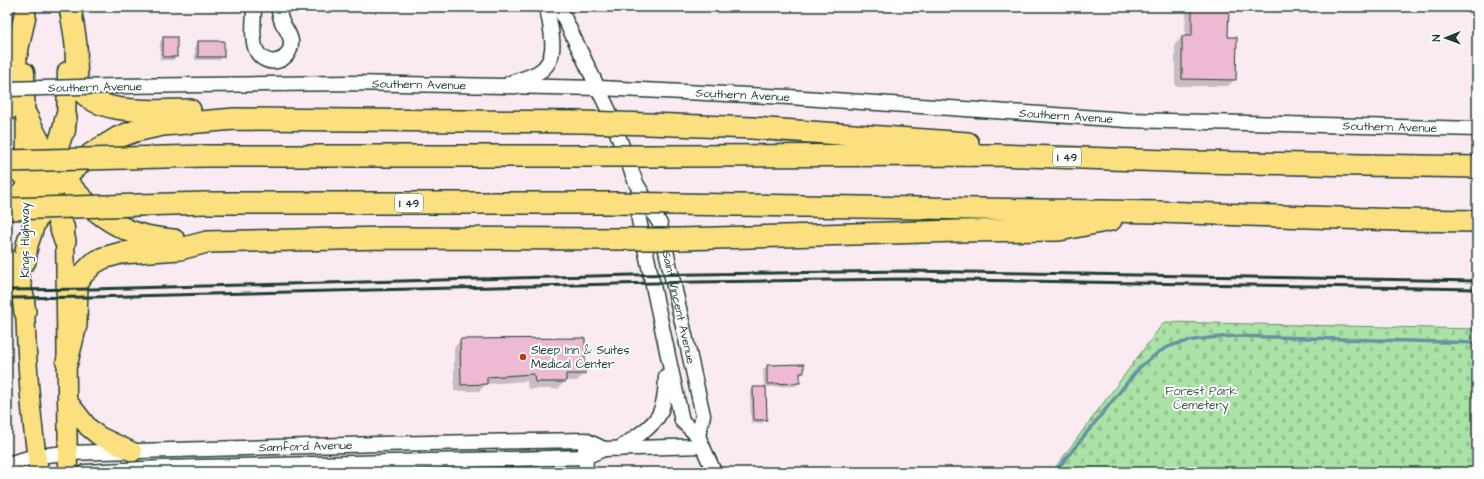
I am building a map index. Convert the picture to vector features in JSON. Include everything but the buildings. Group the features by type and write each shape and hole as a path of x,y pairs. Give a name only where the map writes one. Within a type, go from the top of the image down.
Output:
{"highway":[{"path":"69,7 76,47 79,84 84,93 91,99 107,107 118,109 201,110 236,120"},
{"path":"25,11 16,58 14,103 17,112 50,159 86,202 116,224 129,231 139,235 166,240 207,242 387,238 681,239 958,231 1059,230 1158,212"},
{"path":"7,208 50,159 58,145 66,118"},
{"path":"25,312 19,277 14,268 16,261 51,192 91,154 119,138 135,131 163,125 236,120 582,122 649,124 752,128 927,140 1166,158 1196,162"},
{"name":"I 49","path":"7,161 204,156 998,155 1196,162 1477,168"},
{"path":"7,161 46,201 57,216 65,241"},
{"name":"I 49","path":"7,208 205,203 614,203 1158,212 1399,220 1477,221"},
{"path":"68,362 76,325 77,284 82,275 94,263 103,258 121,253 180,249 207,242"}],"main road":[{"path":"68,472 65,178 69,7"},
{"name":"Kings Highway","path":"16,261 28,184 17,112"},
{"path":"25,312 28,372 38,464"},
{"path":"68,400 88,427 99,436 133,452"}],"street":[{"path":"254,7 254,39 256,50 262,57 269,61 280,60 288,55 291,47 290,38 282,21 278,7"},
{"path":"503,86 536,73 548,64 551,59 552,42 547,7"},
{"name":"Saint Vincent Avenue","path":"559,7 599,88 636,182 660,224 703,415 700,441"},
{"name":"Southern Avenue","path":"7,89 350,83 599,88 789,97 1127,120 1477,129"},
{"name":"Saint Vincent Avenue","path":"636,182 639,220 682,421 700,441 714,472"},
{"path":"619,449 650,426 661,413 666,397 667,351"},
{"path":"585,440 586,472"},
{"name":"Samford Avenue","path":"7,464 38,464 67,453 441,442 585,440 604,449"},
{"name":"Samford Avenue","path":"85,472 162,468 381,469 442,461 585,457 604,449 619,449 700,441"},
{"path":"441,442 442,461"},
{"path":"380,444 381,469"},
{"path":"162,451 162,468"}],"green space":[{"name":"Forest Park Cemetery","path":"1164,322 1477,329 1477,472 1052,472"}],"waterway":[{"path":"1475,332 1475,343"},
{"path":"1055,472 1139,368 1160,351 1176,344 1201,339 1236,336 1477,343"}],"railway":[{"path":"7,290 632,275 906,271 1477,281"},
{"path":"7,298 695,282 905,279 1477,289"}],"place":[{"name":"Sleep Inn & Suites Medical Center","path":"523,357"}]}
